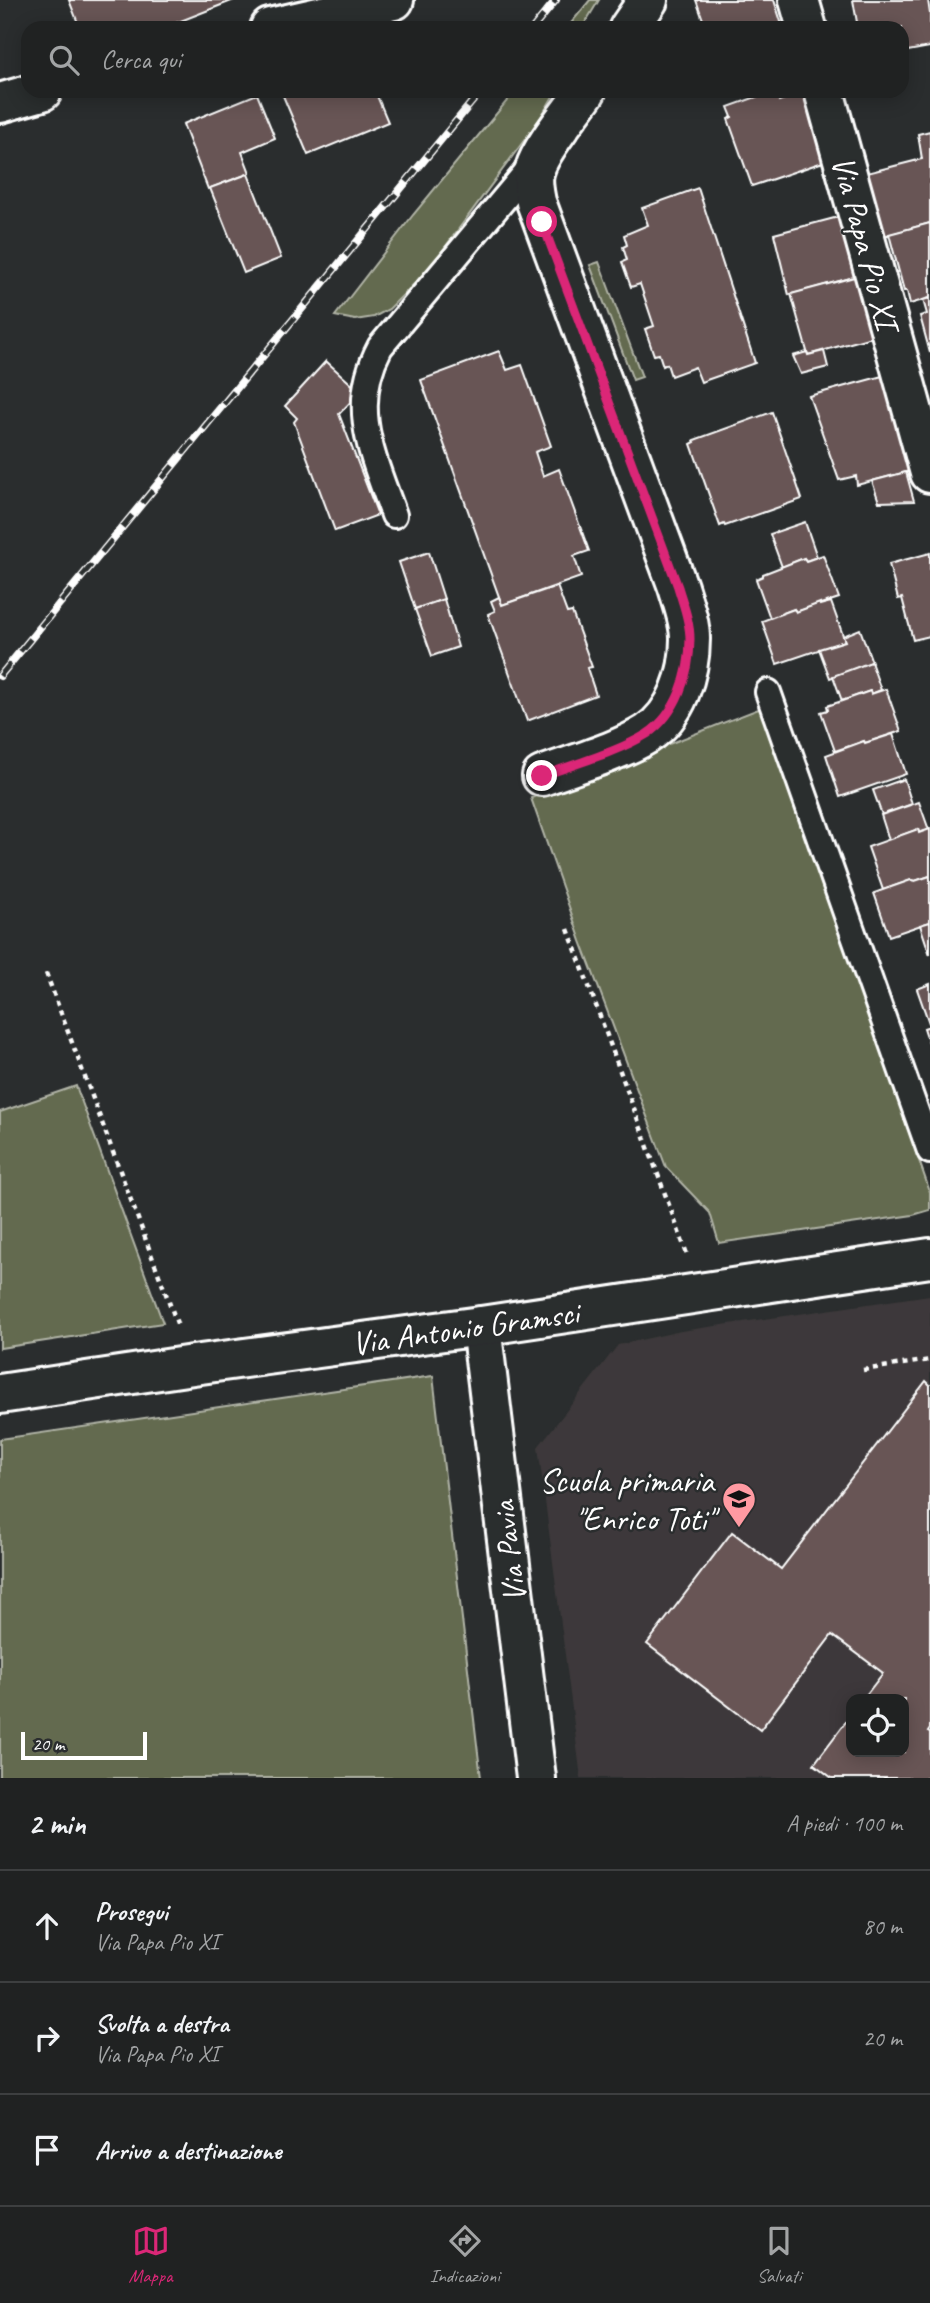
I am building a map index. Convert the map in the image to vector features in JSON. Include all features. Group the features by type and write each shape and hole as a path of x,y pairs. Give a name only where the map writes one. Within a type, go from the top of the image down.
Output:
{"street":[{"path":"301,21 394,0"},
{"path":"634,21 648,0"},
{"path":"799,0 805,21"},
{"path":"0,103 21,97"},
{"path":"542,776 628,743 662,722 676,702 685,675 690,639 687,614 678,587 536,202 533,185 535,169 581,98"},
{"name":"Via Papa Pio XI","path":"826,98 930,473"},
{"name":"Via Antonio Gramsci","path":"0,1394 481,1326 930,1258"},
{"name":"Via Pavia","path":"481,1326 536,1778"}],"lane":[{"path":"394,515 369,438 363,405 371,365 380,347 544,152"},
{"path":"768,692 930,1151"}],"path":[{"path":"568,929 682,1237 698,1293"},
{"path":"46,973 193,1365"},
{"path":"863,1370 930,1360"}],"shaded area":[{"name":"Scuola primaria \"Enrico Toti\"","path":"930,1295 930,1778 581,1778 538,1447 618,1345 681,1331"}],"green space":[{"path":"590,0 599,0 586,21 573,21"},
{"path":"509,98 552,98 540,119 429,269 389,309 374,317 355,320 335,316 413,215"},
{"path":"599,262 642,377 633,380 590,265"},
{"path":"761,708 930,1192 930,1210 913,1215 719,1243 710,1213 666,1167 581,941 531,798"},
{"path":"76,1086 163,1323 0,1348 0,1112"},
{"path":"433,1376 481,1778 0,1778 0,1439"}],"building":[{"path":"69,0 234,0 181,21 77,21"},
{"path":"696,0 774,0 781,21 704,21"},
{"path":"853,0 928,0 930,47 909,51 909,21 857,21"},
{"path":"247,98 259,98 275,138 242,152 250,173 208,189 183,124"},
{"path":"284,98 378,98 388,122 308,155"},
{"path":"753,98 778,98 779,101 805,98 826,161 752,186 728,119 732,117 728,107"},
{"path":"930,131 930,223 884,236 867,173 922,159 918,134"},
{"path":"248,174 281,258 244,273 210,188"},
{"path":"698,188 755,363 701,382 695,367 671,376 667,364 663,366 659,354 654,355 645,329 654,326 640,284 631,287 622,262 627,260 623,247 627,245 624,235 648,225 642,208"},
{"path":"842,216 858,276 789,295 774,234"},
{"path":"930,223 930,298 910,304 889,234"},
{"path":"858,276 875,336 808,355 791,294"},
{"path":"930,298 930,353 920,316 927,314 923,300"},
{"path":"499,351 507,370 522,365 551,446 535,452 543,476 559,469 589,551 574,556 581,577 502,605 421,380"},
{"path":"824,351 828,367 801,374 793,356"},
{"path":"326,361 360,392 339,414 378,515 335,531 294,422 297,418 285,406"},
{"path":"886,375 910,471 857,485 856,476 839,480 809,396"},
{"path":"772,412 802,499 720,526 691,444 694,440"},
{"path":"906,472 914,501 879,502 872,481"},
{"path":"805,522 817,557 806,561 804,558 782,567 770,534"},
{"path":"429,552 444,599 415,609 399,562"},
{"path":"930,553 930,636 913,640 902,598 898,599 889,564"},
{"path":"823,555 839,598 770,618 756,579 804,558 806,561"},
{"path":"557,586 567,613 572,612 592,667 587,668 596,695 527,721 488,614 495,611 491,601 499,597 502,605"},
{"path":"444,599 458,647 432,656 415,609"},
{"path":"831,602 845,641 777,664 762,621 794,609 796,612"},
{"path":"860,629 872,662 830,678 819,649 845,641 843,636"},
{"path":"871,662 881,690 842,701 833,676"},
{"path":"886,689 901,731 835,751 821,712 828,710 827,706 870,691 871,694"},
{"path":"893,734 906,774 840,797 826,755"},
{"path":"904,779 912,804 882,815 873,790"},
{"path":"919,802 929,830 919,833 918,829 889,840 881,815"},
{"path":"918,829 919,833 930,829 930,876 883,890 868,847"},
{"path":"930,876 930,922 889,936 874,893"},
{"path":"930,922 930,955 920,925"},
{"path":"930,984 930,1026 917,989"},
{"path":"930,1026 930,1046 924,1028"},
{"path":"926,1381 930,1385 930,1778 832,1778 814,1764 846,1722 846,1757 909,1757 909,1694 867,1694 883,1673 832,1635 760,1730 647,1644 732,1532 781,1569"}],"railway":[{"path":"539,21 556,0"},
{"path":"0,676 475,98"}],"place":[{"name":"Scuola primaria \"Enrico Toti\"","path":"739,1529"}],"route":[{"path":"542,222 678,587 687,614 690,639 685,675 676,702 662,722 628,743 542,776"}]}
